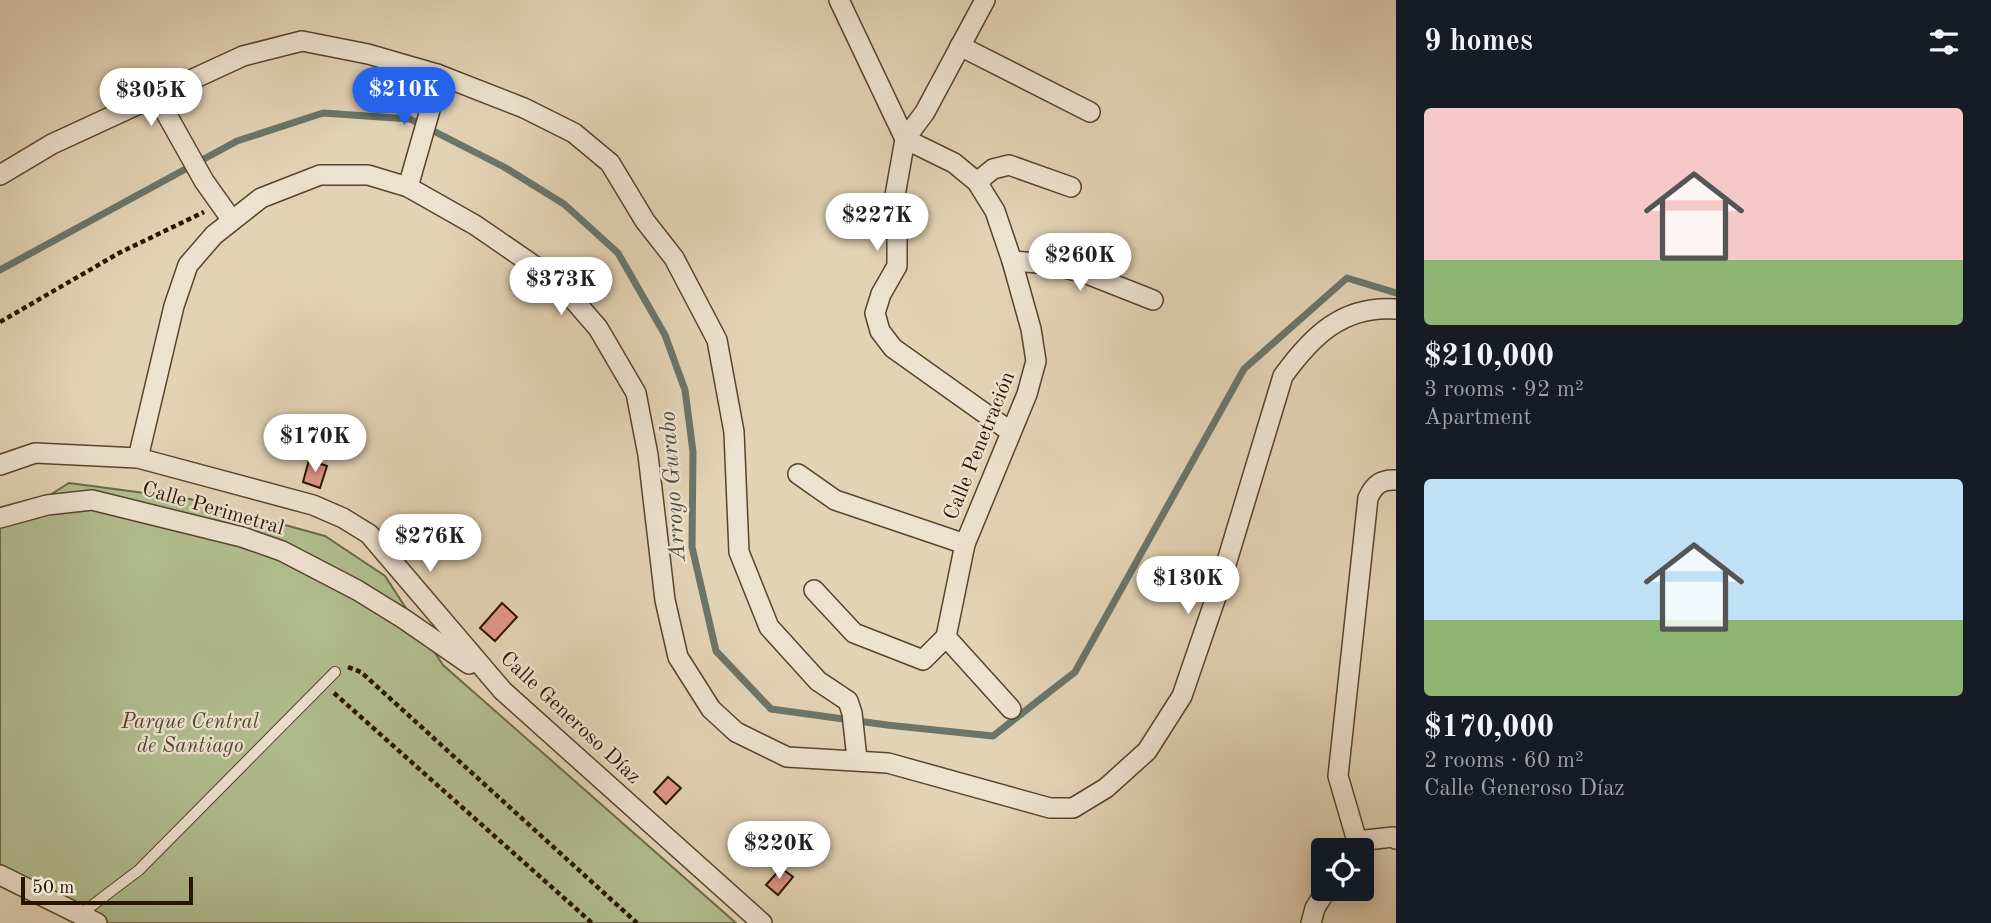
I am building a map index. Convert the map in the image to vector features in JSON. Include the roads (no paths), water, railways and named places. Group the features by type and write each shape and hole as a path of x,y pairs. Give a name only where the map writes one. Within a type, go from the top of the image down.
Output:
{"street":[{"path":"839,0 905,139"},
{"path":"985,0 925,113 905,139 894,207 897,266 881,294 875,313 880,331 893,348 1011,432"},
{"path":"0,175 52,144 243,56 302,41 368,54 437,74 524,108 574,133 610,163 645,221 674,258 717,340 734,432 739,552 769,627 818,681 848,701 852,713 857,760"},
{"path":"960,46 1090,112"},
{"path":"408,187 430,110 437,74"},
{"path":"157,97 204,181 226,212"},
{"name":"Calle Penetración","path":"905,139 954,163 977,182 995,211 1031,329 1036,361 1027,394 965,544 946,637"},
{"path":"977,182 993,169 1009,165 1071,187"},
{"path":"138,458 174,306 188,265 214,234 226,212 320,175 368,174 408,187 475,225 558,282 597,328 636,393 648,455 665,600 678,657 711,709 736,732 787,757 888,763 1050,808 1073,808 1106,788 1147,751 1182,696 1217,594 1283,376 1304,346 1333,323 1373,309 1396,309"},
{"path":"1012,261 1050,264 1087,274 1153,300"},
{"name":"Calle Generoso Díaz","path":"0,465 35,453 138,458 313,505 343,518 369,534 503,691 761,923"},
{"path":"798,474 835,500 965,544"},
{"path":"1352,838 1338,776 1368,498 1373,488 1381,481 1396,480"},
{"name":"Calle Perimetral","path":"0,518 47,505 92,500 242,537 282,551 404,619 455,653 503,691"},
{"path":"814,590 855,633 886,647 923,660 946,637 1011,709"},
{"path":"1374,841 1393,837 1396,839"},
{"path":"0,875 82,920"},
{"path":"1311,923 1319,901"}],"lane":[{"path":"82,920 139,870 335,672"}],"waterway":[{"name":"Arroyo Gurabo","path":"0,270 237,141 323,113 410,119 504,167 564,204 618,253 665,335 685,390 693,452 692,547 716,651 771,709 993,736 1075,672 1244,369 1347,278 1396,293"}],"park label":[{"name":"Parque Central de Santiago","path":"190,734"}]}
